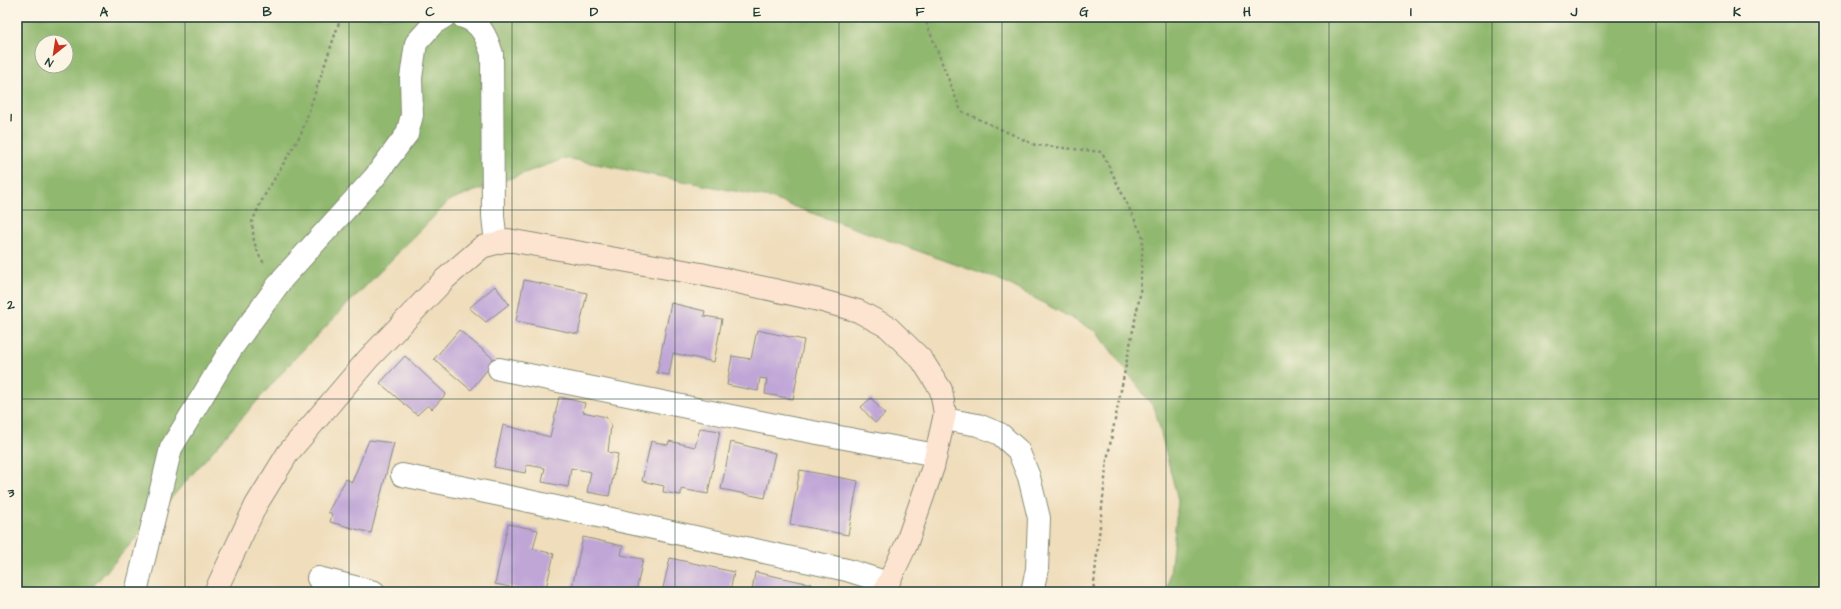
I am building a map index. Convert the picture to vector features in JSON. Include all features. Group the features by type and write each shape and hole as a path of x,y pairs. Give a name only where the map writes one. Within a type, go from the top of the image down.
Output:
{"street":[{"path":"136,592 171,448 231,349 283,278 374,178 407,134 412,115 411,78 416,43 434,23 444,17"},
{"path":"463,17 468,18 485,33 492,54 493,216 496,243"},
{"path":"215,592 256,505 288,453 368,359 445,278 482,247 508,240 701,274 819,300 858,311 888,327 922,360 941,390 945,414 936,455 906,545 886,588 832,567 510,496 402,475"},
{"path":"499,369 780,426 936,455"},
{"path":"944,419 978,425 1000,434 1018,450 1029,477 1039,518 1037,569 1032,592"},
{"path":"318,578 374,592"}],"path":[{"path":"283,278 261,260 254,242 252,222 263,198 301,134 341,17"},
{"path":"924,17 961,111 1035,145 1102,152 1143,237 1140,295 1107,460 1093,592"}],"green space":[{"path":"17,17 1824,17 1824,592 1168,592 1178,501 1155,409 1097,332 1005,282 770,198 566,158 450,200 296,357 88,592 17,592"}],"building":[{"path":"524,280 587,293 578,334 516,321"},
{"path":"495,286 509,304 486,322 469,308"},
{"path":"671,303 705,311 704,316 722,319 714,362 673,353 669,375 657,373"},
{"path":"459,330 495,360 471,390 434,359"},
{"path":"757,330 804,340 793,399 765,394 767,379 760,378 758,391 727,385 732,356 751,359"},
{"path":"405,356 446,394 432,409 428,405 417,415 380,383"},
{"path":"559,397 585,403 583,412 606,417 611,425 608,452 618,454 609,496 587,492 591,472 571,468 568,487 542,482 545,468 527,465 525,473 494,467 503,425 550,437"},
{"path":"871,398 885,414 875,423 861,407"},
{"path":"700,428 720,431 708,494 681,489 681,495 663,492 664,486 642,481 651,441 668,445 669,441 695,447"},
{"path":"369,440 394,443 371,533 330,522 332,514 328,512 346,479 352,482"},
{"path":"731,442 775,453 765,498 721,489"},
{"path":"800,470 858,481 848,535 790,524"},
{"path":"508,524 538,530 533,549 554,554 545,592 534,592 495,584"},
{"path":"583,537 623,546 621,555 643,559 636,592 619,590 619,592 571,592"},
{"path":"670,558 734,572 730,592 662,592"},
{"path":"755,572 811,584 809,592 752,592"}]}
